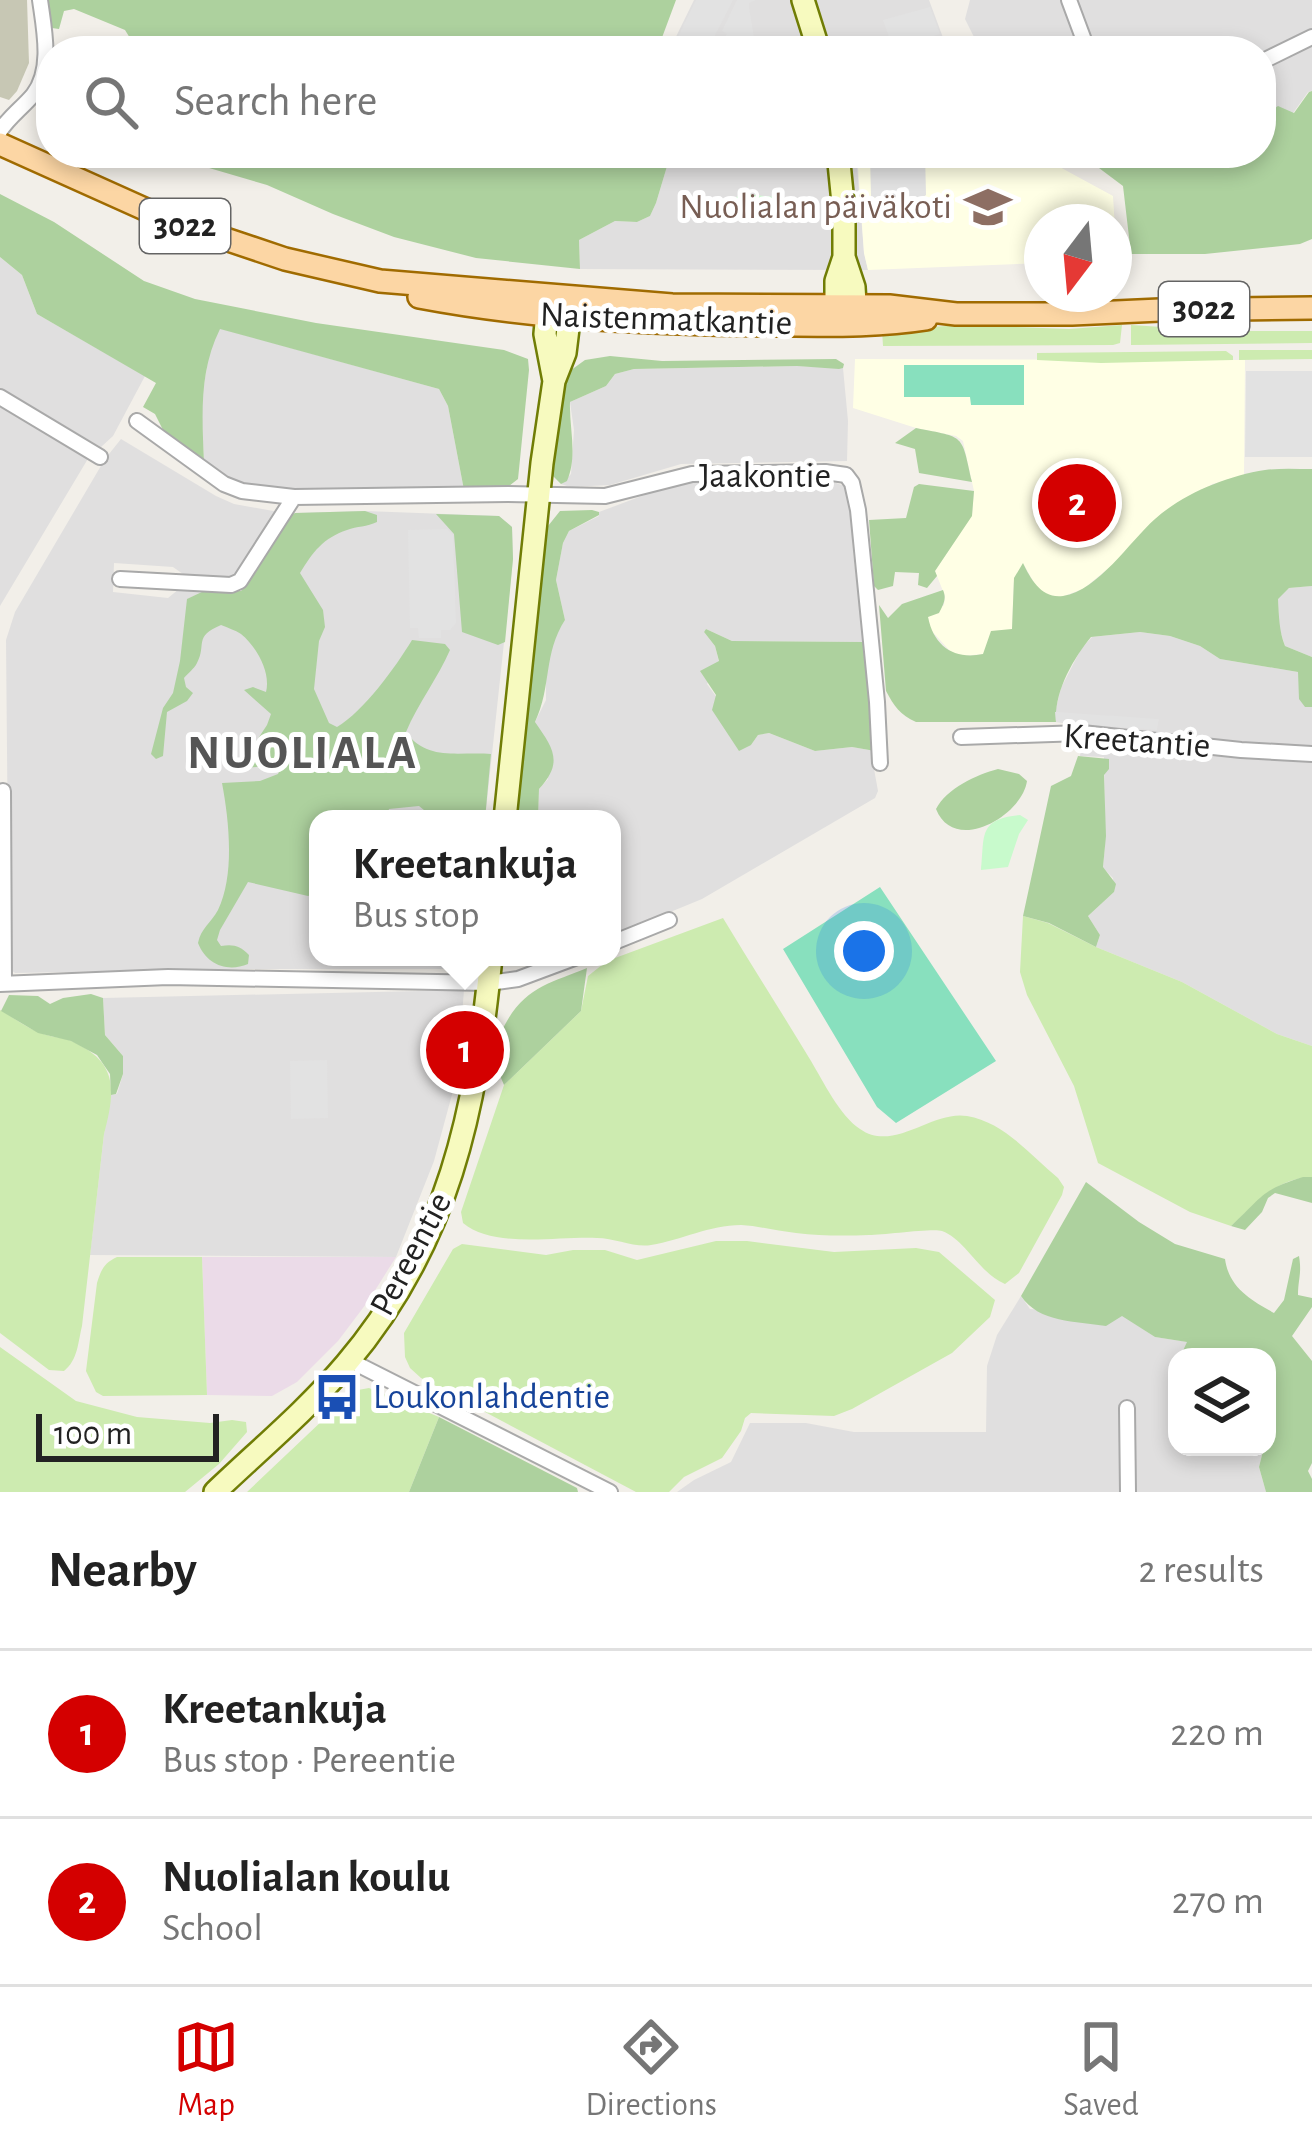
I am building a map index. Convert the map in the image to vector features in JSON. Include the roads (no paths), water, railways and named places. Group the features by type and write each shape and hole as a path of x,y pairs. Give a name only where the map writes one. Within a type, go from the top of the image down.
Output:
{"main road":[{"name":"Naistenmatkantie","path":"0,144 36,160"},
{"name":"Naistenmatkantie","path":"53,168 169,220 285,259 380,281 409,295 559,307 673,305 908,322 956,314 1312,308"},
{"name":"Naistenmatkantie","path":"1097,314 1190,323 1312,322"}],"street":[{"path":"40,0 44,36"},
{"path":"803,0 814,36"},
{"path":"1069,0 1082,36"},
{"path":"1276,55 1312,37"},
{"path":"0,131 36,89"},
{"path":"840,168 844,257 851,275 846,315"},
{"path":"507,810 554,381 545,334 559,307"},
{"path":"0,397 100,457"},
{"path":"137,421 224,484 242,491 294,496 538,494"},
{"name":"Jaakontie","path":"538,494 615,495 677,476 723,472 825,472 850,478 858,510 880,763"},
{"path":"120,579 231,585 240,581 294,496"},
{"name":"Kreetantie","path":"961,737 1082,733 1312,754"},
{"path":"2,791 2,984 168,977 489,982 518,979 553,966"},
{"path":"621,939 669,920"},
{"name":"Pereentie","path":"215,1492 349,1360 407,1274 443,1200 465,1130 478,1074 490,966"},
{"path":"349,1360 610,1492"},
{"path":"1127,1408 1128,1492"}],"place":[{"name":"Nuolialan päiväkoti","path":"988,207"},
{"name":"Nuolialan koulu","path":"1077,503"},
{"name":"Kreetankuja","path":"465,1050"},
{"name":"Loukonlahdentie","path":"337,1397"}],"district":[{"name":"NUOLIALA","path":"303,754"}]}
